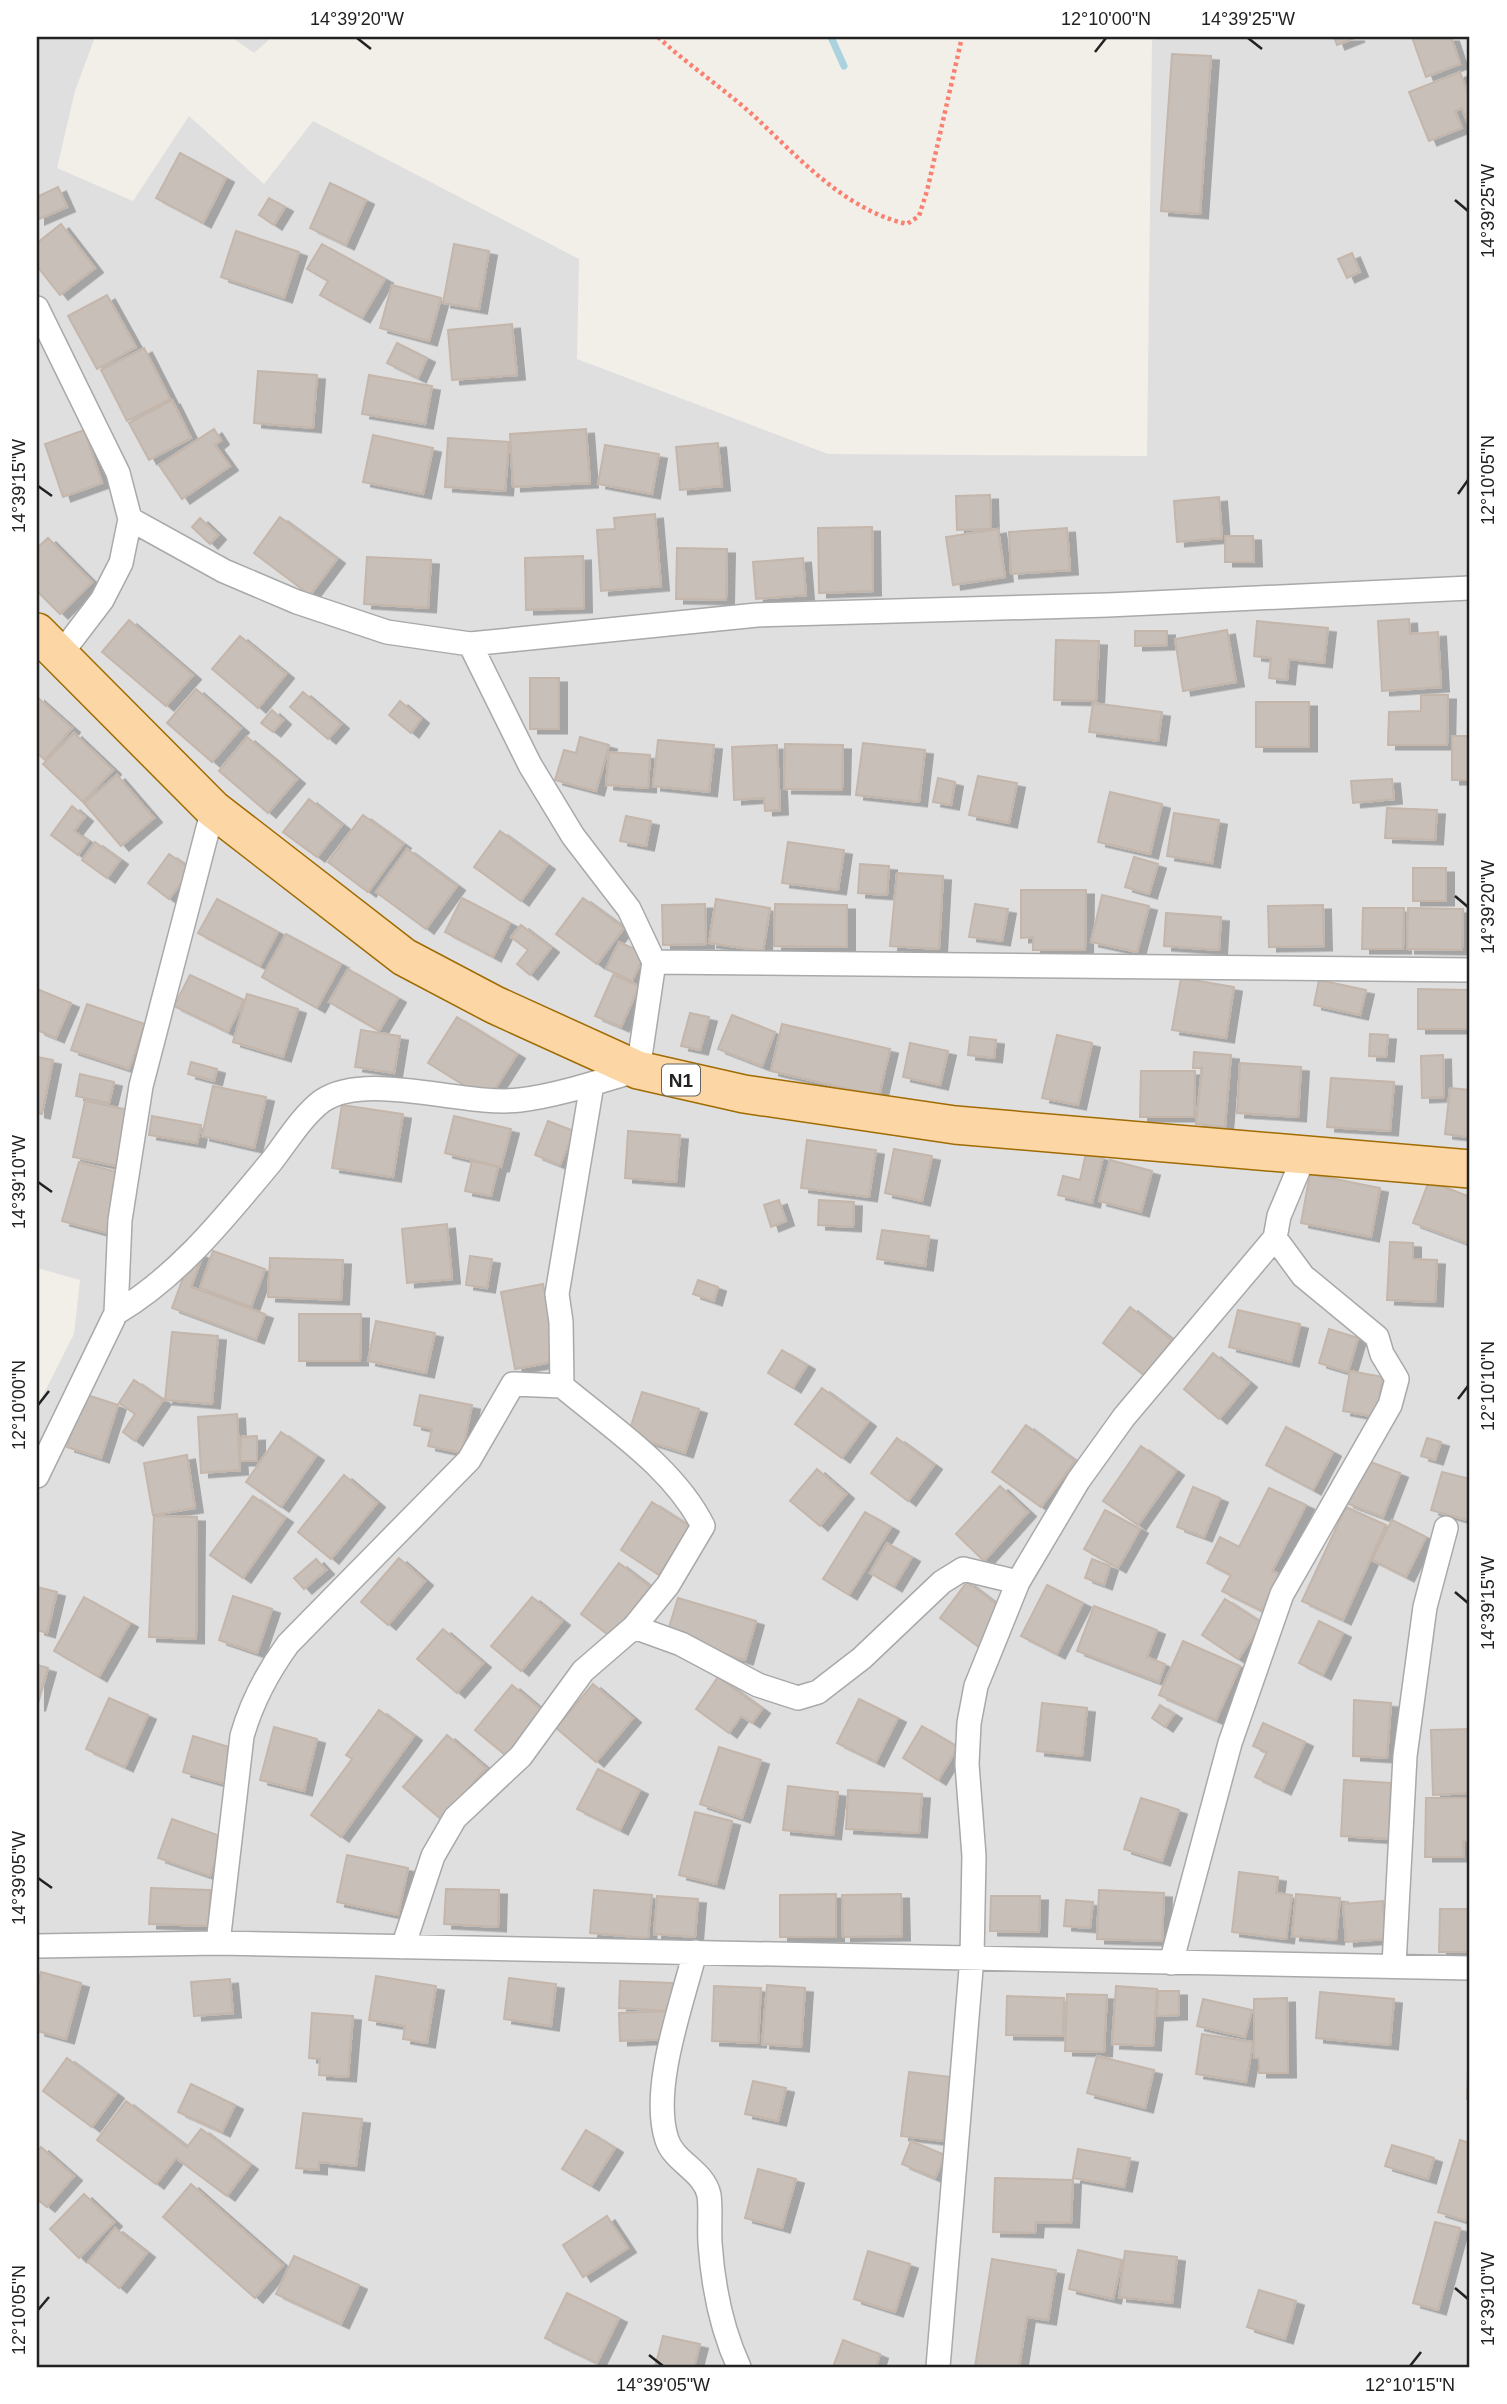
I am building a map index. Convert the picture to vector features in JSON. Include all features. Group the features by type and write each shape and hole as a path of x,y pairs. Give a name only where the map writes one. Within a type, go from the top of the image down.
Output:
{"main road":[{"name":"N1","path":"48,644 213,809 404,957 495,1004 638,1070 744,1094 955,1125 1470,1169"}],"street":[{"path":"37,308 118,473 130,519 121,562 102,600 48,644"},
{"path":"130,519 225,570 297,602 387,632 470,644 757,615 1108,605 1470,588"},
{"path":"116,1312 145,1296 203,1240 322,1102 347,1090 368,1087 480,1101 520,1100 592,1084 638,1070 654,962 629,909 573,836 530,765 470,644"},
{"path":"37,1476 116,1312 120,1220 141,1086 213,809"},
{"path":"654,962 1470,970"},
{"path":"562,1386 561,1322 557,1294 592,1084"},
{"path":"938,2367 972,1957 974,1856 967,1764 969,1723 976,1686 1018,1582 1078,1481 1124,1417 1275,1238 1279,1216 1305,1154"},
{"path":"1171,1963 1230,1743 1282,1594 1390,1405 1396,1379 1382,1354 1377,1337 1303,1276 1275,1238"},
{"path":"218,1943 240,1749 251,1707 267,1674 288,1644 469,1460 513,1384 562,1386 672,1480 691,1502 704,1526 668,1585 634,1627 583,1671 521,1756 455,1818 433,1856 403,1947"},
{"path":"1394,1965 1405,1756 1425,1607 1446,1528"},
{"path":"634,1627 681,1644 758,1685 798,1698 818,1692 862,1658 943,1582 964,1569 1018,1582"},
{"path":"37,1946 218,1943 1470,1968"},
{"path":"695,1952 663,2084 663,2126 668,2144 699,2176 709,2194 712,2267 718,2306 739,2367"}],"path":[{"path":"658,37 754,116 819,176 858,204 907,224 919,216 928,191 962,37"}],"shaded area":[{"path":"37,37 95,37 75,91 57,168 133,201 189,116 264,184 313,121 579,259 577,359 828,454 1147,456 1152,40 1163,37 1470,37 1470,2367 37,2367 37,1407 74,1334 80,1280 37,1268"},
{"path":"231,37 272,37 254,53"}],"building":[{"path":"1334,37 1357,37 1337,45"},
{"path":"1412,37 1451,37 1460,64 1426,77"},
{"path":"1172,54 1211,56 1200,214 1161,211"},
{"path":"1460,72 1470,99 1470,130 1462,108 1455,111 1462,128 1429,141 1409,92"},
{"path":"180,153 226,178 203,223 156,198"},
{"path":"330,183 366,200 346,245 310,228"},
{"path":"58,187 67,207 37,220 37,197"},
{"path":"269,198 285,207 274,225 259,215"},
{"path":"61,224 95,268 60,295 37,266 37,243"},
{"path":"236,231 299,252 284,298 221,277"},
{"path":"322,244 385,279 362,318 320,295 328,281 307,269"},
{"path":"454,244 489,251 479,309 443,303"},
{"path":"1352,253 1360,272 1347,278 1338,259"},
{"path":"392,285 441,298 429,341 380,328"},
{"path":"107,295 136,347 97,369 68,316"},
{"path":"512,324 517,375 452,380 448,330"},
{"path":"397,343 427,358 418,378 387,363"},
{"path":"144,348 170,399 127,421 101,370"},
{"path":"258,371 317,375 313,428 254,423"},
{"path":"369,375 432,386 425,424 362,414"},
{"path":"172,400 191,438 149,460 129,423"},
{"path":"214,429 221,440 215,445 230,466 182,499 159,465"},
{"path":"586,429 590,483 513,487 510,434"},
{"path":"84,430 102,483 63,497 45,444"},
{"path":"373,435 433,448 423,494 363,482"},
{"path":"448,438 509,442 505,491 445,487"},
{"path":"718,443 722,486 680,490 676,447"},
{"path":"605,445 659,454 652,494 598,484"},
{"path":"990,495 991,529 957,530 956,496"},
{"path":"1219,497 1222,538 1177,542 1174,501"},
{"path":"655,514 661,586 601,591 597,530 615,529 614,518"},
{"path":"280,517 337,559 310,595 254,553"},
{"path":"200,518 218,535 210,544 192,527"},
{"path":"872,527 873,591 819,593 818,528"},
{"path":"1067,528 1070,570 1011,574 1009,532"},
{"path":"998,529 1005,577 953,585 946,537"},
{"path":"1225,536 1253,536 1254,562 1225,562"},
{"path":"48,538 92,582 60,614 37,591 37,548"},
{"path":"677,548 727,549 726,600 676,599"},
{"path":"583,556 584,608 526,610 525,558"},
{"path":"367,557 431,560 428,608 364,604"},
{"path":"803,558 806,595 756,599 753,562"},
{"path":"1409,619 1410,634 1438,632 1441,687 1382,691 1378,621"},
{"path":"129,620 193,675 166,706 102,652"},
{"path":"1257,621 1328,628 1324,663 1289,659 1287,680 1269,678 1271,658 1254,656"},
{"path":"1227,630 1236,682 1183,691 1175,639"},
{"path":"1135,631 1167,631 1167,645 1135,646"},
{"path":"240,636 286,674 258,708 212,669"},
{"path":"1056,640 1099,641 1096,701 1054,700"},
{"path":"530,678 559,678 559,729 530,729"},
{"path":"196,689 241,728 212,762 167,723"},
{"path":"303,692 341,724 328,739 290,707"},
{"path":"1421,695 1448,695 1447,745 1388,745 1389,712 1421,711"},
{"path":"37,697 72,728 45,760 37,753"},
{"path":"400,701 421,719 411,733 389,715"},
{"path":"1256,702 1309,702 1309,747 1256,747"},
{"path":"1093,703 1162,712 1158,741 1089,732"},
{"path":"272,710 283,720 273,732 261,723"},
{"path":"74,733 113,770 83,802 43,764"},
{"path":"1452,736 1470,736 1470,780 1452,780"},
{"path":"247,737 297,779 268,813 219,771"},
{"path":"580,737 609,745 596,791 555,780 564,750 576,753"},
{"path":"658,740 714,745 709,792 653,786"},
{"path":"863,743 925,750 919,802 856,795"},
{"path":"785,744 843,745 842,790 784,789"},
{"path":"777,745 780,810 765,811 764,798 734,800 732,747"},
{"path":"609,752 650,755 648,788 606,785"},
{"path":"117,775 154,818 121,846 84,803"},
{"path":"978,776 1017,783 1009,823 969,815"},
{"path":"938,778 955,782 951,805 933,802"},
{"path":"1392,779 1394,799 1353,803 1351,781"},
{"path":"1110,792 1162,804 1150,854 1098,842"},
{"path":"309,799 342,825 317,857 283,832"},
{"path":"72,806 85,817 74,831 88,841 78,855 51,835"},
{"path":"1387,808 1437,810 1435,840 1385,838"},
{"path":"1174,813 1219,820 1212,863 1167,856"},
{"path":"363,815 403,844 368,892 328,862"},
{"path":"626,816 651,821 646,846 620,841"},
{"path":"500,831 547,865 521,901 474,867"},
{"path":"95,842 120,860 107,878 82,860"},
{"path":"788,842 844,850 838,890 782,883"},
{"path":"407,849 457,886 426,929 376,892"},
{"path":"169,854 191,869 169,899 148,883"},
{"path":"1134,857 1158,864 1149,894 1125,887"},
{"path":"860,864 889,866 887,895 858,893"},
{"path":"1413,868 1446,868 1446,901 1413,901"},
{"path":"897,873 943,876 939,949 890,946"},
{"path":"1021,890 1086,890 1085,950 1033,950 1033,937 1021,938"},
{"path":"1102,895 1149,906 1137,952 1091,942"},
{"path":"462,898 510,923 493,957 445,932"},
{"path":"583,898 624,928 597,964 556,934"},
{"path":"217,899 278,932 260,966 198,933"},
{"path":"716,899 770,908 763,951 709,943"},
{"path":"705,904 706,944 663,945 662,905"},
{"path":"775,904 847,905 847,947 774,946"},
{"path":"975,904 1008,909 1002,941 969,937"},
{"path":"1323,905 1324,946 1269,947 1268,906"},
{"path":"1363,908 1404,908 1403,949 1362,949"},
{"path":"1408,908 1463,909 1462,950 1407,949"},
{"path":"1166,913 1221,917 1219,950 1164,946"},
{"path":"521,925 551,948 530,975 517,964 528,950 511,937"},
{"path":"286,934 341,964 317,1008 262,977"},
{"path":"619,942 645,954 632,981 606,969"},
{"path":"348,969 398,998 379,1031 329,1002"},
{"path":"190,975 244,1000 228,1032 174,1006"},
{"path":"613,975 639,986 621,1027 595,1016"},
{"path":"1181,978 1234,987 1226,1038 1172,1030"},
{"path":"1319,980 1366,990 1360,1015 1314,1005"},
{"path":"37,989 71,1003 56,1038 37,1030"},
{"path":"1418,989 1470,990 1470,1029 1418,1029"},
{"path":"247,994 298,1009 283,1057 233,1042"},
{"path":"87,1004 145,1024 129,1069 71,1050"},
{"path":"690,1013 709,1017 700,1050 681,1046"},
{"path":"732,1015 775,1032 762,1066 718,1049"},
{"path":"457,1017 517,1054 488,1100 428,1063"},
{"path":"782,1024 890,1049 879,1096 771,1071"},
{"path":"361,1030 400,1036 394,1073 355,1067"},
{"path":"1370,1034 1388,1035 1386,1057 1369,1056"},
{"path":"1057,1035 1092,1043 1078,1105 1042,1098"},
{"path":"970,1037 996,1040 994,1058 968,1055"},
{"path":"910,1043 948,1051 940,1085 903,1077"},
{"path":"1194,1052 1231,1055 1225,1127 1196,1124 1202,1068 1193,1068"},
{"path":"1443,1055 1444,1097 1422,1098 1421,1056"},
{"path":"37,1057 53,1060 42,1114 37,1113"},
{"path":"191,1062 217,1069 214,1081 188,1074"},
{"path":"1240,1063 1301,1067 1298,1117 1237,1113"},
{"path":"1141,1071 1195,1071 1194,1117 1140,1117"},
{"path":"80,1074 114,1082 109,1103 76,1096"},
{"path":"1331,1078 1394,1082 1390,1131 1327,1127"},
{"path":"213,1086 266,1097 254,1148 202,1136"},
{"path":"1450,1088 1470,1090 1470,1137 1445,1134"},
{"path":"85,1101 129,1110 117,1166 73,1157"},
{"path":"342,1105 403,1114 393,1177 332,1168"},
{"path":"152,1116 201,1125 197,1143 149,1135"},
{"path":"454,1116 511,1129 501,1167 445,1153"},
{"path":"548,1121 574,1131 560,1165 535,1155"},
{"path":"628,1131 680,1135 676,1182 625,1178"},
{"path":"807,1140 876,1150 869,1197 801,1188"},
{"path":"894,1149 932,1156 922,1201 885,1193"},
{"path":"1086,1153 1103,1157 1092,1203 1058,1195 1063,1176 1080,1180"},
{"path":"1110,1160 1152,1171 1141,1212 1099,1201"},
{"path":"472,1161 498,1167 491,1196 465,1191"},
{"path":"79,1162 124,1174 107,1233 62,1221"},
{"path":"1310,1174 1380,1188 1371,1237 1301,1223"},
{"path":"1429,1181 1470,1197 1470,1244 1413,1223"},
{"path":"779,1200 786,1221 771,1227 764,1205"},
{"path":"819,1200 854,1202 853,1227 818,1225"},
{"path":"447,1224 452,1279 407,1283 402,1229"},
{"path":"882,1230 929,1236 925,1266 877,1259"},
{"path":"1390,1242 1413,1243 1413,1259 1437,1260 1435,1302 1387,1300"},
{"path":"193,1251 203,1255 191,1287 265,1314 256,1339 172,1308"},
{"path":"213,1251 265,1269 251,1307 200,1288"},
{"path":"470,1256 492,1259 487,1288 466,1285"},
{"path":"270,1258 343,1260 341,1300 268,1297"},
{"path":"698,1280 718,1287 714,1301 693,1294"},
{"path":"543,1284 557,1361 515,1369 501,1292"},
{"path":"1130,1307 1172,1340 1145,1376 1103,1343"},
{"path":"1238,1310 1300,1324 1291,1362 1229,1347"},
{"path":"299,1314 361,1314 360,1361 299,1361"},
{"path":"376,1321 435,1333 426,1373 368,1361"},
{"path":"1329,1329 1358,1338 1348,1372 1319,1363"},
{"path":"172,1332 218,1336 212,1404 165,1400"},
{"path":"782,1350 807,1365 793,1388 768,1373"},
{"path":"1213,1353 1249,1383 1219,1419 1184,1389"},
{"path":"1350,1371 1383,1377 1376,1417 1343,1411"},
{"path":"134,1380 163,1400 135,1441 123,1432 135,1414 119,1403"},
{"path":"822,1388 868,1422 842,1458 795,1424"},
{"path":"642,1392 699,1409 685,1453 628,1435"},
{"path":"84,1394 118,1405 101,1458 67,1447"},
{"path":"420,1395 472,1405 462,1453 428,1446 432,1429 414,1425"},
{"path":"237,1414 240,1470 201,1473 198,1417"},
{"path":"1026,1425 1075,1461 1041,1507 992,1472"},
{"path":"1286,1427 1333,1452 1313,1490 1266,1465"},
{"path":"281,1432 316,1456 281,1507 246,1482"},
{"path":"257,1436 257,1461 240,1461 241,1437"},
{"path":"897,1438 934,1465 908,1501 871,1473"},
{"path":"1427,1438 1441,1442 1435,1460 1421,1456"},
{"path":"1141,1446 1176,1471 1138,1525 1103,1501"},
{"path":"187,1455 195,1508 153,1515 144,1463"},
{"path":"1363,1459 1400,1473 1383,1517 1346,1503"},
{"path":"817,1469 846,1494 820,1526 790,1501"},
{"path":"1442,1472 1470,1479 1470,1521 1431,1510"},
{"path":"344,1475 377,1503 331,1559 298,1532"},
{"path":"1000,1486 1028,1512 984,1561 956,1534"},
{"path":"1193,1487 1220,1498 1204,1537 1177,1527"},
{"path":"1269,1488 1306,1505 1272,1571 1280,1575 1262,1611 1222,1591 1231,1575 1207,1563 1220,1537 1239,1547"},
{"path":"253,1496 285,1518 243,1578 210,1555"},
{"path":"652,1502 691,1527 659,1575 621,1550"},
{"path":"1346,1507 1386,1525 1343,1620 1302,1601"},
{"path":"1105,1510 1140,1529 1118,1568 1084,1549"},
{"path":"865,1512 891,1527 849,1595 823,1579"},
{"path":"154,1516 197,1517 196,1639 149,1637"},
{"path":"1392,1520 1426,1537 1406,1577 1372,1560"},
{"path":"887,1543 912,1557 894,1587 870,1573"},
{"path":"399,1558 425,1581 388,1625 361,1602"},
{"path":"316,1559 326,1570 304,1589 294,1578"},
{"path":"1092,1559 1110,1566 1104,1585 1085,1578"},
{"path":"619,1563 653,1589 615,1640 581,1614"},
{"path":"967,1582 1007,1612 980,1648 940,1618"},
{"path":"1047,1585 1083,1603 1057,1654 1021,1636"},
{"path":"37,1587 57,1592 47,1633 37,1630"},
{"path":"233,1596 272,1609 257,1653 219,1640"},
{"path":"84,1597 130,1623 99,1677 54,1651"},
{"path":"532,1597 562,1621 521,1671 491,1646"},
{"path":"678,1598 756,1621 745,1660 666,1637"},
{"path":"1225,1599 1262,1623 1238,1659 1202,1635"},
{"path":"1094,1606 1157,1630 1147,1657 1165,1664 1159,1682 1077,1651"},
{"path":"1319,1621 1343,1633 1323,1675 1299,1663"},
{"path":"443,1629 483,1663 457,1693 417,1659"},
{"path":"1183,1641 1240,1666 1216,1720 1159,1695"},
{"path":"37,1665 48,1668 37,1707"},
{"path":"718,1677 762,1709 752,1723 741,1716 729,1733 696,1709"},
{"path":"593,1684 633,1718 596,1762 556,1728"},
{"path":"512,1685 545,1713 509,1758 475,1730"},
{"path":"109,1698 148,1715 125,1767 86,1749"},
{"path":"859,1699 898,1718 876,1762 837,1743"},
{"path":"1354,1700 1391,1703 1387,1758 1353,1756"},
{"path":"1042,1703 1087,1708 1082,1756 1037,1751"},
{"path":"1160,1705 1174,1714 1165,1727 1152,1718"},
{"path":"379,1710 414,1736 341,1837 311,1815 352,1759 346,1755"},
{"path":"1263,1723 1305,1742 1283,1790 1255,1777 1267,1752 1253,1746"},
{"path":"922,1726 958,1747 938,1780 903,1758"},
{"path":"274,1727 317,1739 304,1791 260,1780"},
{"path":"1470,1729 1470,1793 1433,1795 1431,1730"},
{"path":"447,1735 486,1768 442,1820 403,1787"},
{"path":"193,1736 235,1749 225,1784 183,1772"},
{"path":"719,1747 761,1760 742,1818 700,1804"},
{"path":"598,1769 640,1790 620,1830 577,1809"},
{"path":"1344,1780 1391,1783 1388,1839 1341,1836"},
{"path":"788,1786 838,1792 833,1835 783,1830"},
{"path":"848,1790 922,1794 919,1833 846,1829"},
{"path":"1141,1798 1179,1810 1162,1861 1124,1849"},
{"path":"1426,1798 1470,1798 1470,1841 1463,1841 1464,1857 1425,1857"},
{"path":"695,1812 732,1821 716,1884 679,1875"},
{"path":"172,1819 223,1837 210,1876 158,1858"},
{"path":"347,1855 408,1868 398,1915 337,1902"},
{"path":"1239,1872 1278,1877 1276,1893 1292,1895 1286,1939 1232,1932"},
{"path":"151,1888 210,1890 209,1926 149,1924"},
{"path":"446,1889 499,1890 498,1927 444,1924"},
{"path":"594,1890 652,1895 648,1938 590,1933"},
{"path":"1099,1890 1164,1893 1162,1941 1097,1939"},
{"path":"836,1894 836,1937 780,1937 780,1895"},
{"path":"901,1894 902,1936 843,1937 842,1895"},
{"path":"1296,1894 1340,1898 1336,1940 1292,1936"},
{"path":"657,1896 698,1899 695,1937 654,1934"},
{"path":"991,1896 1040,1896 1039,1932 990,1931"},
{"path":"1066,1900 1093,1902 1090,1928 1064,1926"},
{"path":"1383,1901 1386,1939 1346,1942 1343,1904"},
{"path":"1440,1909 1470,1909 1470,1952 1439,1952"},
{"path":"41,1972 81,1983 66,2039 37,2031 37,1988"},
{"path":"376,1976 436,1986 427,2043 403,2039 405,2026 369,2020"},
{"path":"509,1978 556,1984 551,2026 504,2019"},
{"path":"230,1979 233,2013 194,2016 191,1982"},
{"path":"620,1981 673,1983 671,2011 619,2008"},
{"path":"767,1985 805,1988 801,2047 762,2044"},
{"path":"714,1986 761,1988 758,2043 712,2041"},
{"path":"1116,1986 1157,1989 1153,2046 1112,2044"},
{"path":"1158,1991 1179,1991 1179,2015 1157,2016"},
{"path":"1320,1992 1394,1999 1390,2045 1316,2038"},
{"path":"1067,1994 1107,1995 1104,2052 1065,2051"},
{"path":"1007,1996 1064,1998 1063,2036 1006,2035"},
{"path":"1287,1998 1288,2073 1259,2073 1259,2058 1254,2058 1254,1999"},
{"path":"1203,1999 1252,2010 1245,2037 1197,2026"},
{"path":"671,2011 671,2039 620,2041 619,2013"},
{"path":"312,2013 353,2016 348,2077 319,2075 320,2059 309,2058"},
{"path":"1202,2034 1253,2042 1246,2082 1196,2074"},
{"path":"1469,2044 1470,2099 1467,2099"},
{"path":"1097,2056 1154,2070 1145,2108 1087,2093"},
{"path":"67,2058 116,2094 92,2127 43,2091"},
{"path":"909,2072 951,2077 943,2141 901,2136"},
{"path":"753,2081 786,2088 778,2121 745,2114"},
{"path":"191,2084 235,2105 222,2132 178,2112"},
{"path":"126,2101 187,2147 201,2129 250,2165 227,2196 176,2158 156,2184 97,2140"},
{"path":"303,2113 362,2119 356,2166 319,2162 319,2170 296,2168"},
{"path":"586,2130 615,2148 591,2186 562,2169"},
{"path":"1460,2140 1470,2143 1470,2222 1438,2212"},
{"path":"911,2141 945,2155 935,2178 902,2164"},
{"path":"1392,2145 1434,2158 1428,2179 1385,2166"},
{"path":"41,2147 74,2176 47,2207 37,2199 37,2152"},
{"path":"1078,2149 1130,2158 1124,2187 1073,2178"},
{"path":"758,2169 796,2179 782,2228 745,2218"},
{"path":"995,2178 1073,2180 1071,2223 1036,2222 1035,2233 993,2232"},
{"path":"191,2184 283,2265 255,2298 163,2217"},
{"path":"84,2194 114,2222 79,2258 50,2229"},
{"path":"607,2216 628,2248 583,2277 563,2245"},
{"path":"1435,2222 1460,2228 1438,2310 1413,2303"},
{"path":"115,2228 147,2253 119,2288 88,2262"},
{"path":"1078,2250 1122,2260 1113,2299 1069,2289"},
{"path":"868,2251 910,2264 895,2312 854,2299"},
{"path":"1125,2251 1177,2257 1172,2303 1119,2297"},
{"path":"294,2256 359,2285 341,2324 276,2294"},
{"path":"992,2259 1056,2270 1048,2320 1027,2317 1019,2367 975,2367"},
{"path":"1259,2290 1296,2301 1285,2339 1247,2327"},
{"path":"567,2293 619,2318 597,2363 545,2338"},
{"path":"663,2336 700,2344 694,2367 655,2367"},
{"path":"843,2340 880,2354 876,2367 833,2367"}],"waterway":[{"path":"831,37 844,66"}]}
